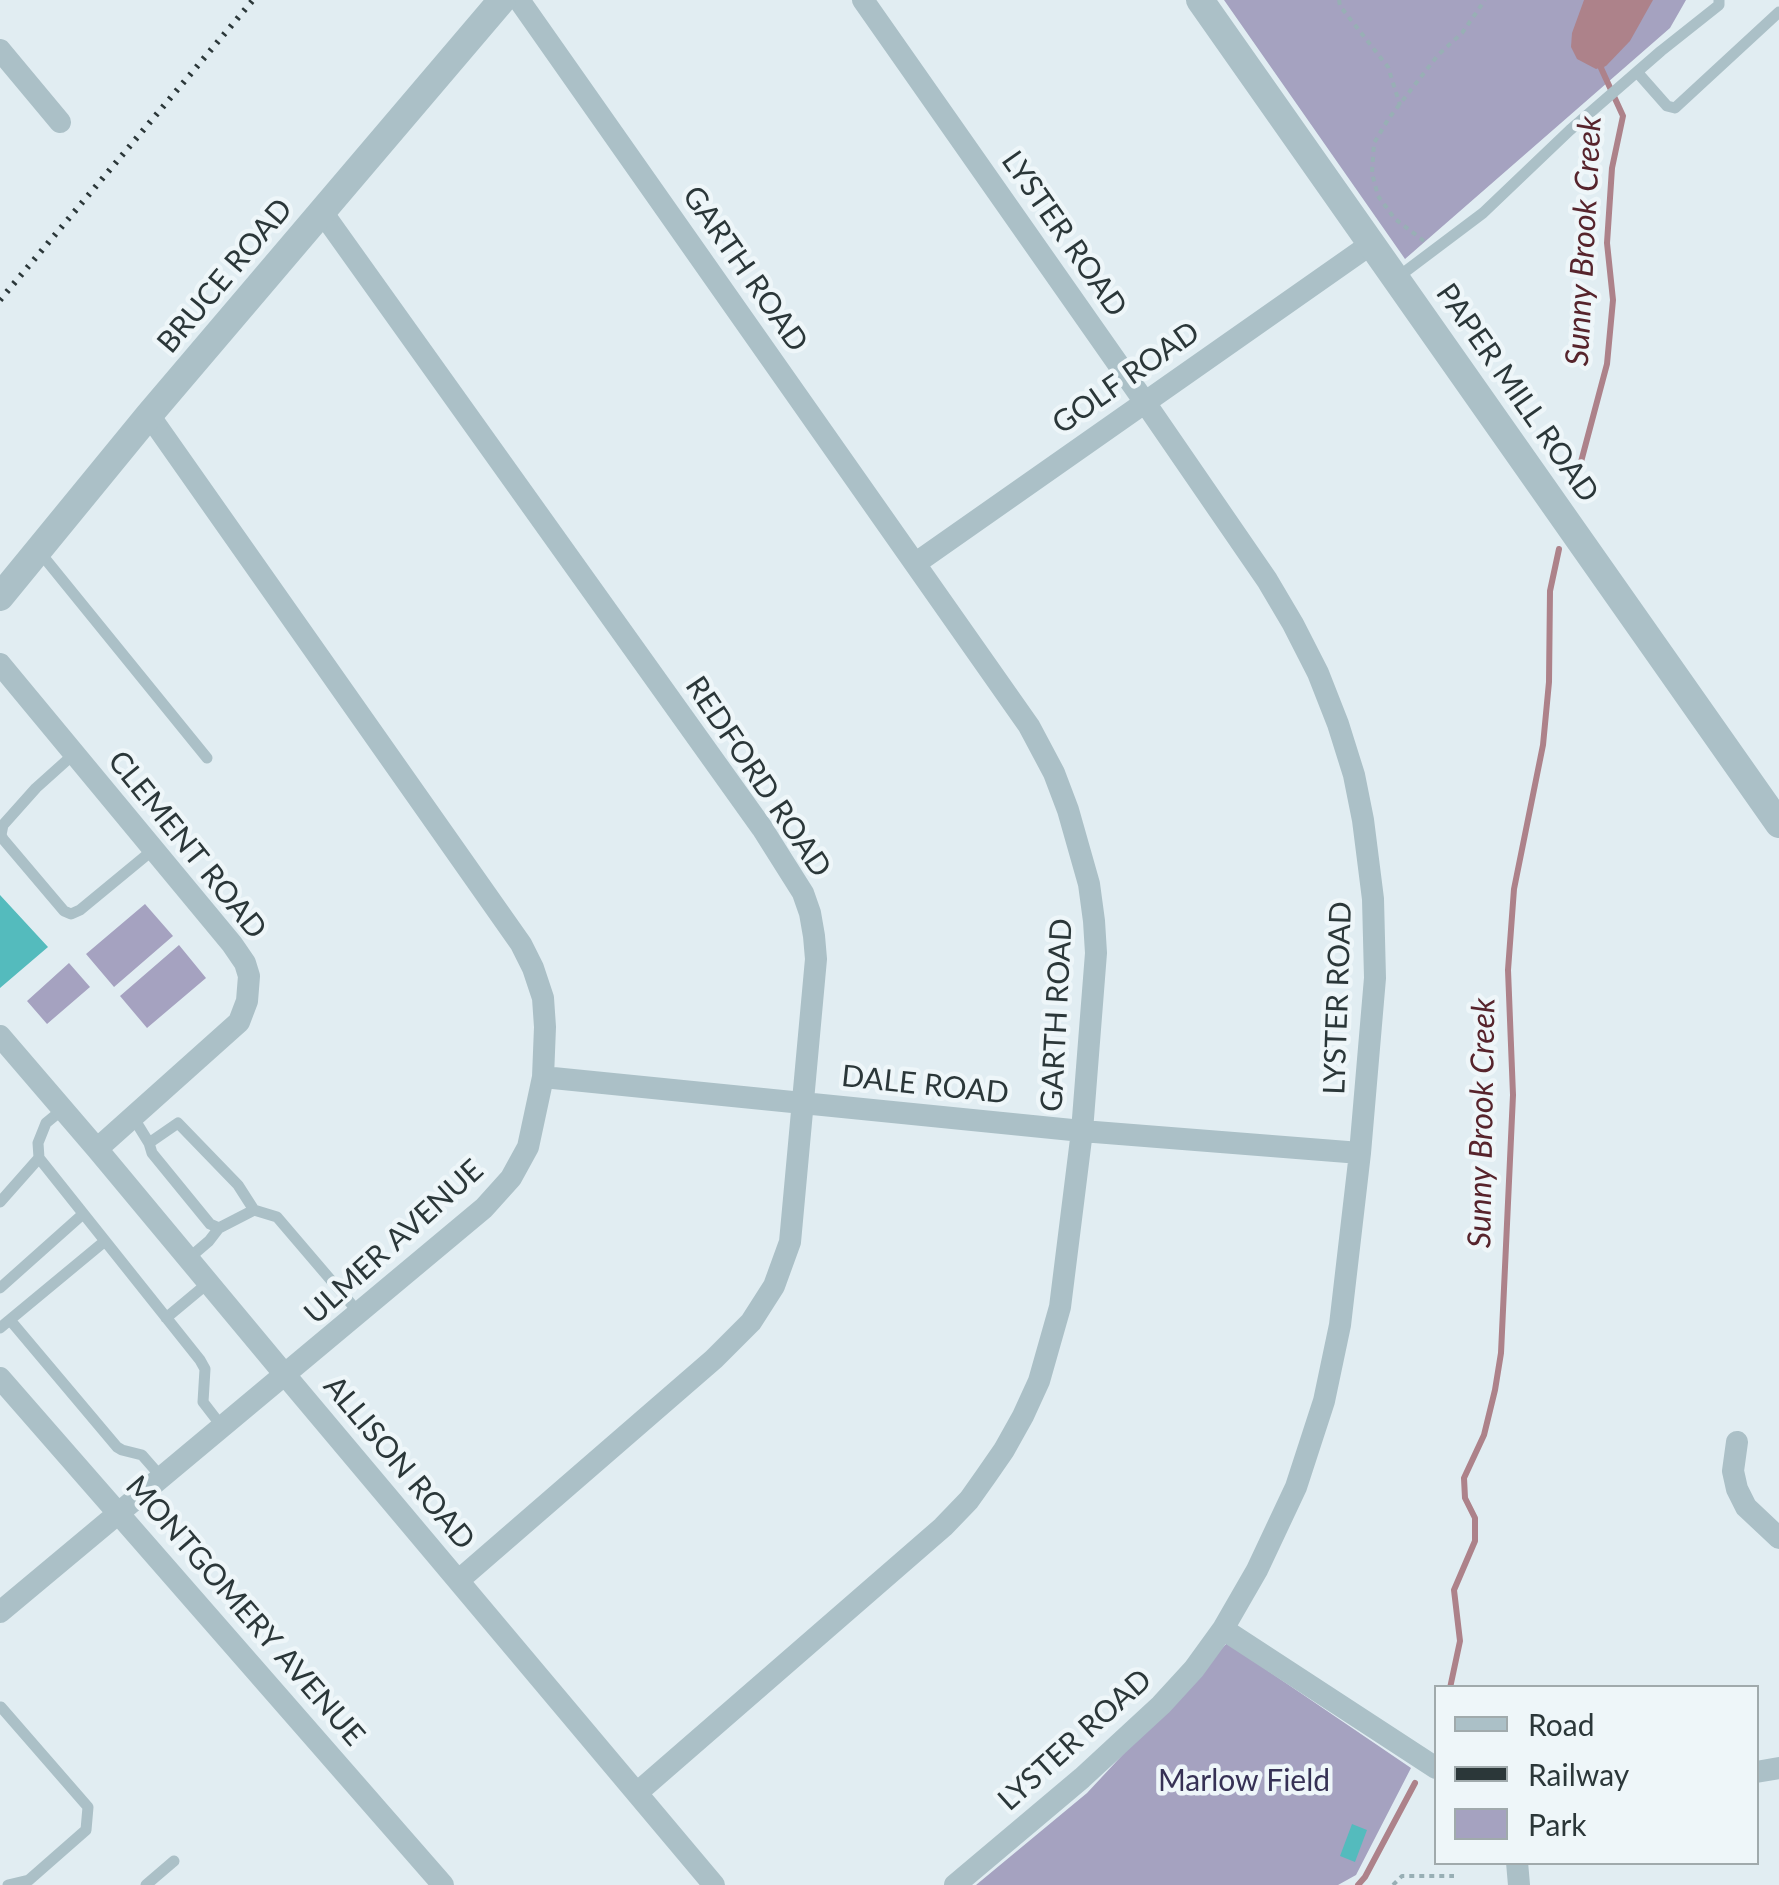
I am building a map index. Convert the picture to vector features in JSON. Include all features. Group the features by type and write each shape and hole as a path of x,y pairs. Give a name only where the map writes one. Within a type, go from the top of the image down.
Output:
{"street":[{"name":"BRUCE ROAD","path":"0,597 149,415 502,0"},
{"name":"GARTH ROAD","path":"520,0 1029,726 1054,773 1080,848 1089,884 1096,954 1082,1130 1060,1308 1039,1381 1004,1450 944,1526 638,1792"},
{"name":"LYSTER ROAD","path":"863,0 1294,624 1332,707 1354,775 1370,864 1375,939 1360,1153 1340,1325 1324,1401 1296,1488 1257,1570 1194,1670 1161,1705 955,1885"},
{"name":"PAPER MILL ROAD","path":"1200,0 1779,824"},
{"path":"0,50 60,122"},
{"name":"REDFORD ROAD","path":"322,212 762,828 803,893 810,913 816,959 790,1242 784,1265 764,1305 714,1359 459,1580"},
{"name":"GOLF ROAD","path":"916,563 1371,244"},
{"name":"ULMER AVENUE","path":"0,1612 484,1208 511,1178 528,1147 544,1078 543,998 521,944 149,415"},
{"name":"CLEMENT ROAD","path":"0,664 232,944 249,976 239,1022 97,1148"},
{"name":"ALLISON ROAD","path":"0,1036 714,1885"},
{"name":"DALE ROAD","path":"544,1078 1360,1153"},
{"name":"MONTGOMERY AVENUE","path":"0,1378 443,1885"},
{"path":"1737,1442 1733,1471 1737,1488 1746,1507 1779,1538"},
{"path":"1223,1629 1434,1767"}],"lane":[{"path":"1396,278 1483,213 1608,96 1721,2"},
{"path":"1637,72 1667,106 1676,108 1779,12"},
{"path":"38,550 208,758"},
{"path":"74,753 3,825 3,839 64,911 72,914 154,849"},
{"path":"64,1109 46,1124 38,1143 40,1158 200,1360 204,1369 203,1402 223,1428"},
{"path":"133,1117 152,1153 214,1226"},
{"path":"149,1143 178,1123 238,1186 254,1210 277,1218 360,1314"},
{"path":"0,1202 40,1158"},
{"path":"188,1259 209,1241 214,1226 254,1210"},
{"path":"0,1288 83,1214"},
{"path":"105,1241 5,1324 117,1446 142,1455 162,1479"},
{"path":"166,1318 208,1282"},
{"path":"2,1707 88,1807 86,1830 29,1880 3,1885"},
{"path":"146,1885 174,1861"}],"path":[{"path":"1338,0 1388,67 1400,105"},
{"path":"1436,248 1395,218 1378,196 1372,174 1374,143 1438,55 1462,32 1485,0"},
{"path":"1393,1885 1402,1876 1454,1876"}],"green space":[{"path":"1224,0 1686,0 1670,28 1405,259"},
{"path":"145,904 173,936 114,987 86,954"},
{"path":"179,945 206,978 147,1028 120,996"},
{"path":"69,963 90,987 47,1024 27,1001"},
{"name":"Marlow Field","path":"1227,1643 1411,1768 1356,1875 1338,1885 976,1885 1087,1793"}],"shaded area":[{"path":"1584,0 1653,0 1630,41 1606,66 1596,69 1577,59 1571,47"}],"building":[{"path":"0,895 48,947 0,988"},
{"path":"1352,1824 1367,1830 1355,1862 1340,1856"}],"waterway":[{"name":"Sunny Brook Creek","path":"1573,492 1607,364 1613,300 1607,243 1612,168 1623,116 1602,64"},
{"name":"Sunny Brook Creek","path":"1451,1685 1460,1641 1454,1590 1475,1541 1475,1518 1465,1498 1464,1478 1484,1435 1501,1353 1513,1095 1508,970 1514,889 1543,745 1549,682 1550,591 1559,549"},
{"name":"Sunny Brook Creek","path":"1358,1885 1415,1783"}],"railway":[{"path":"0,300 253,0"}]}
